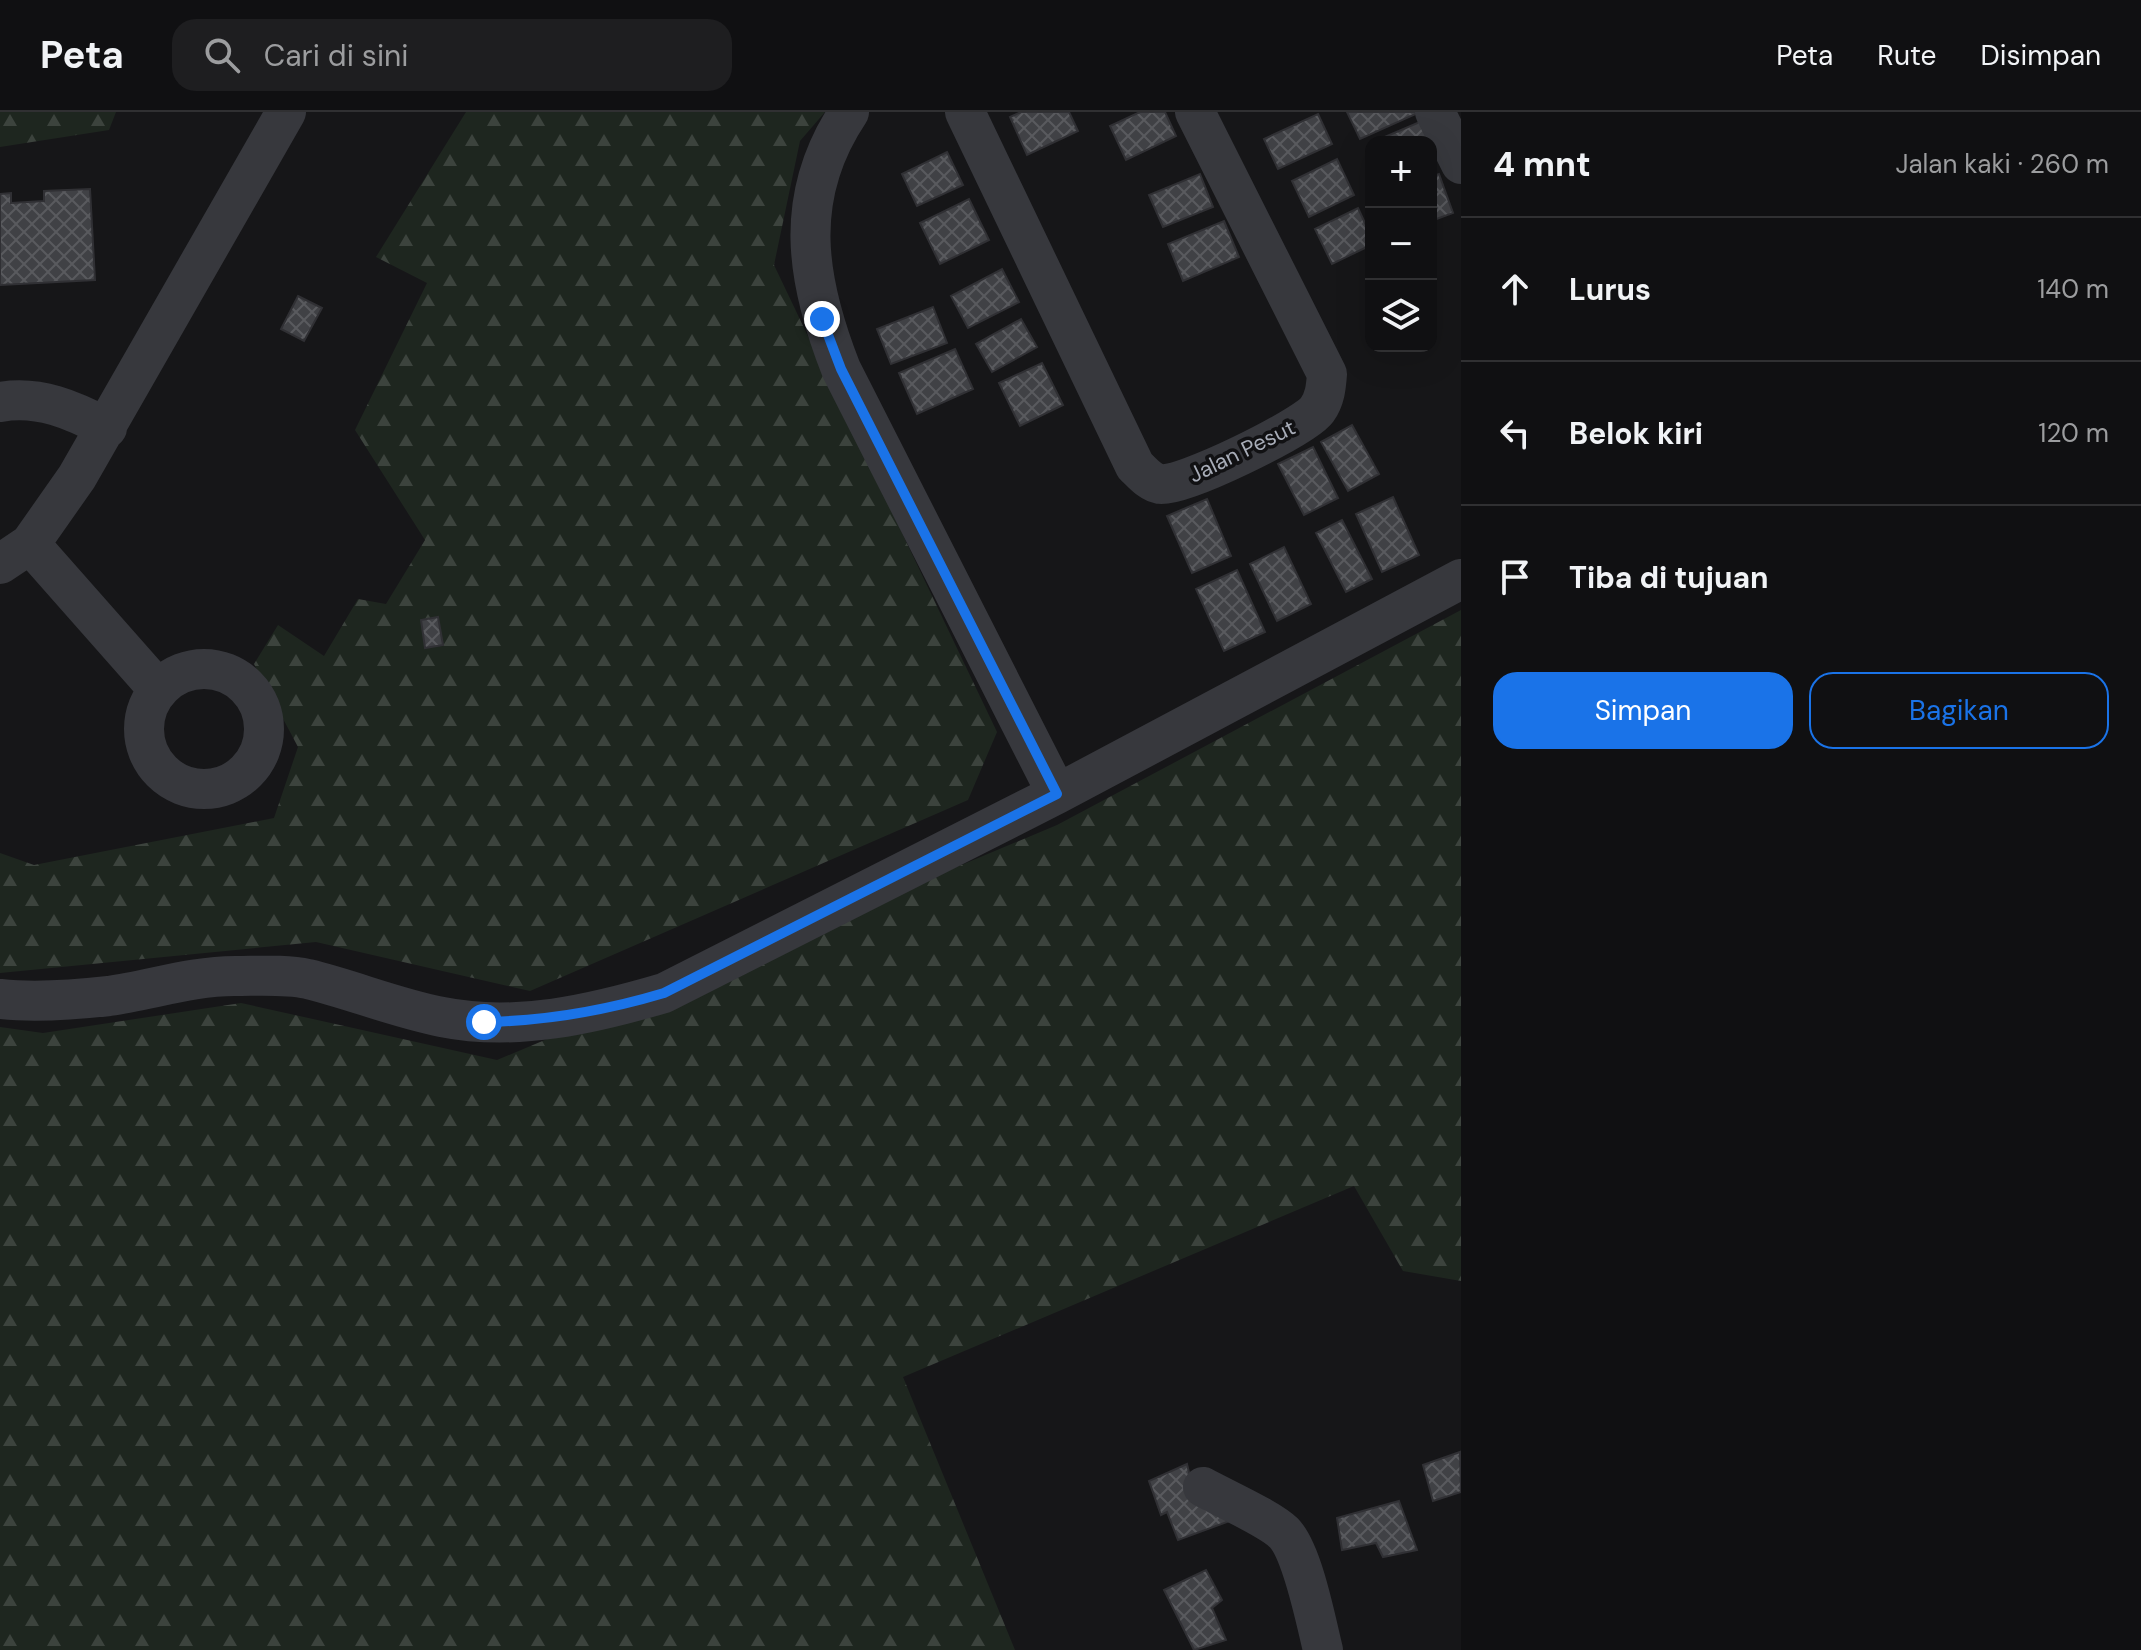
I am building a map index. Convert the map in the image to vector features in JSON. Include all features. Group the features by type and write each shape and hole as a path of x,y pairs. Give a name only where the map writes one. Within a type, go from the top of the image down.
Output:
{"street":[{"path":"158,689 15,554 77,477 286,112"},
{"path":"849,112 820,171 810,222 811,265 822,319 841,369 1057,794"},
{"name":"Jalan Pesut","path":"965,112 1135,466 1151,481 1162,485 1197,476 1301,423 1317,411 1326,393 1327,374 1195,112"},
{"path":"1435,112 1461,164"},
{"path":"0,402 15,399 41,401 74,411 107,428"},
{"path":"0,999 23,1002 110,996 230,976 305,979 391,1006 445,1018 484,1022 531,1021 625,1005 664,993 1057,794 1461,579"},
{"path":"1203,1487 1284,1533 1294,1551 1313,1607 1323,1650"}],"green space":[{"path":"0,112 116,112 109,130 0,147"},
{"path":"466,112 825,112 800,141 774,265 997,732 968,800 530,991 316,942 0,973 0,853 34,865 274,818 298,747 254,664 278,625 324,656 358,599 386,604 425,540 355,430 427,283 376,257"},
{"path":"1461,610 1461,1281 1403,1271 1354,1186 903,1377 1015,1650 0,1650 0,1027 43,1033 241,1003 497,1060 1057,825"}],"building":[{"path":"1021,112 1069,112 1078,131 1027,155 1010,117"},
{"path":"1140,112 1165,112 1176,136 1126,160 1110,126"},
{"path":"1347,112 1418,113 1365,136 1360,139"},
{"path":"1318,114 1332,144 1278,169 1264,139"},
{"path":"1422,121 1428,136 1387,136"},
{"path":"947,152 963,185 917,206 902,174"},
{"path":"1337,159 1354,195 1309,217 1292,181"},
{"path":"1200,174 1213,207 1163,227 1149,195"},
{"path":"1437,175 1453,213 1437,219 1437,208"},
{"path":"90,189 95,280 0,285 0,194 11,193 11,203 44,201 44,191"},
{"path":"969,199 989,240 940,264 920,223"},
{"path":"1358,208 1365,223 1365,248 1332,264 1315,229"},
{"path":"1224,221 1239,257 1183,281 1168,244"},
{"path":"1002,269 1019,302 968,328 951,296"},
{"path":"298,296 322,308 304,341 281,329"},
{"path":"933,307 947,343 891,364 877,329"},
{"path":"1021,319 1037,347 992,372 976,344"},
{"path":"955,349 973,389 917,414 899,373"},
{"path":"1042,363 1063,405 1020,426 999,383"},
{"path":"1352,425 1379,474 1348,491 1321,442"},
{"path":"1313,447 1338,498 1304,515 1278,464"},
{"path":"1393,497 1419,555 1382,572 1356,514"},
{"path":"1207,499 1231,556 1192,573 1167,516"},
{"path":"1342,520 1372,579 1346,592 1316,533"},
{"path":"1284,547 1311,604 1277,621 1250,564"},
{"path":"1237,570 1265,632 1224,651 1196,589"},
{"path":"438,617 443,645 425,648 421,620"},
{"path":"1460,1452 1461,1492 1433,1501 1423,1465"},
{"path":"1187,1464 1194,1493 1235,1519 1178,1540 1167,1512 1161,1515 1149,1481"},
{"path":"1399,1501 1417,1550 1383,1557 1376,1543 1342,1550 1337,1518"},
{"path":"1206,1570 1222,1600 1212,1608 1226,1640 1194,1650 1164,1590"}],"route":[{"path":"484,1022 531,1021 573,1015 625,1005 664,993 1057,794 841,369 822,319"}]}
